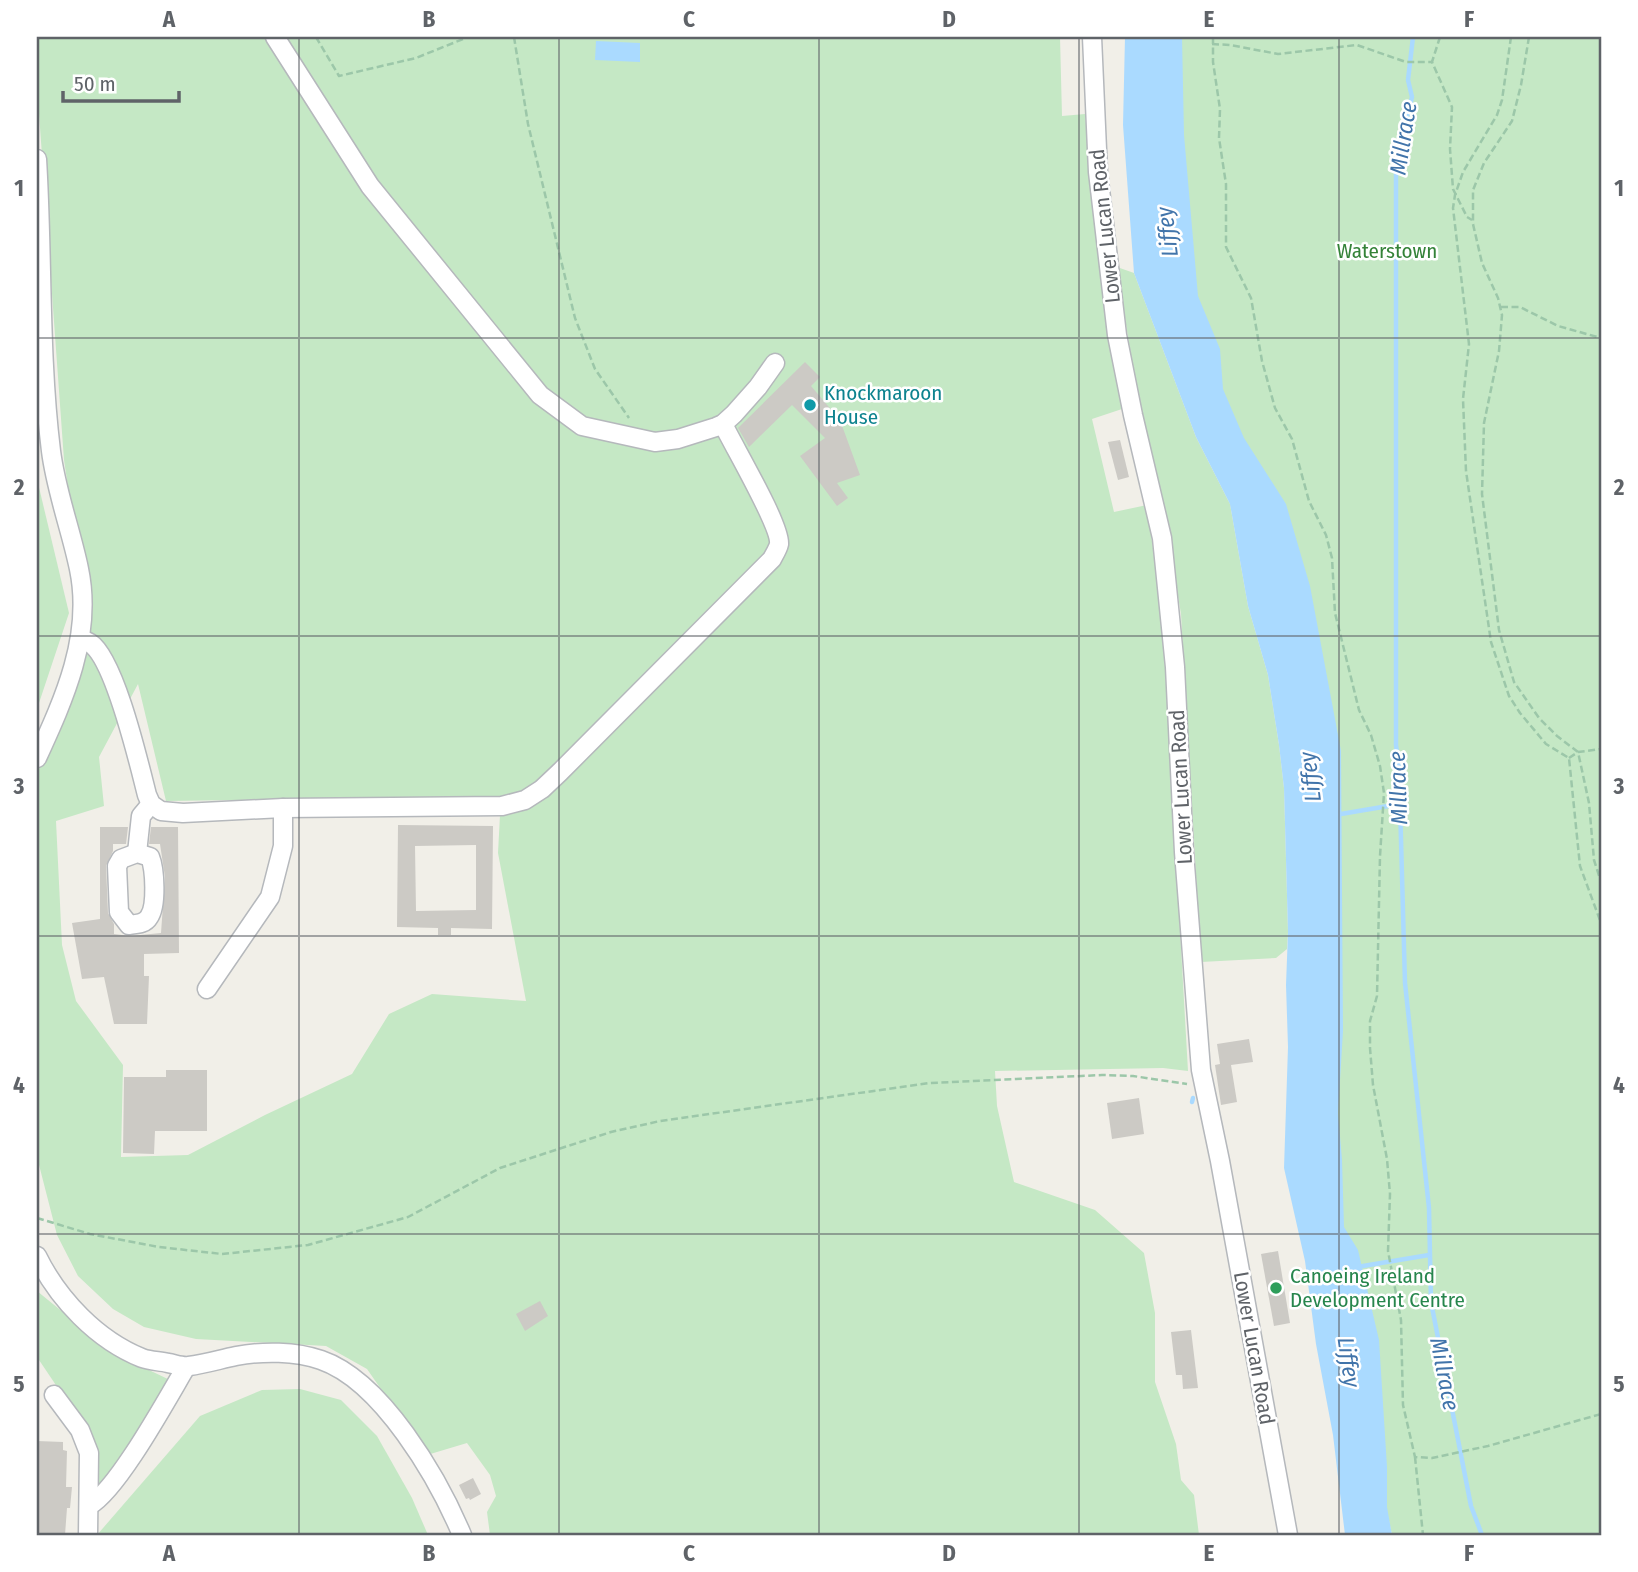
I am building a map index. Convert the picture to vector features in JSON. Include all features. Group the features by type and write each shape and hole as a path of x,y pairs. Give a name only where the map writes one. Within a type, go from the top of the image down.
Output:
{"street":[{"path":"275,37 370,186 540,395 582,426 654,442 678,439 723,424 758,387 775,363"},
{"name":"Lower Lucan Road","path":"1091,37 1098,172 1117,335 1163,551 1175,667 1184,852 1201,1070 1223,1174 1287,1535"},
{"path":"37,159 44,452 80,573 82,613 79,651 66,692 37,758"},
{"path":"79,639 91,644 110,675 131,728 151,804 161,811 183,813 283,808 502,806 526,800 542,789 772,559 779,546 778,534 770,513 723,424"},
{"path":"137,853 141,816 151,804"},
{"path":"206,989 270,897 283,846 283,808"},
{"path":"37,1256 47,1277 68,1304 105,1336 143,1359 186,1367 240,1355 302,1355 323,1361 358,1380 387,1410 411,1444 435,1482 462,1535"},
{"path":"90,1505 100,1500 144,1437 186,1367"},
{"path":"54,1395 80,1430 89,1454 88,1535"}],"path":[{"path":"316,37 339,76 416,58 468,37"},
{"path":"514,37 528,124 575,318 595,369 633,424 631,438"},
{"path":"1213,37 1220,109 1219,138 1226,184 1226,247 1251,298 1262,361 1275,408 1292,439 1310,501 1326,535 1332,558 1335,613 1359,710 1371,734 1380,766 1384,793 1377,996 1370,1021 1370,1048 1373,1085 1391,1194 1388,1251 1401,1320 1403,1405 1415,1457 1423,1535"},
{"path":"1440,37 1432,62 1452,107 1450,168 1455,195 1467,217 1472,220"},
{"path":"1511,37 1502,100 1497,115 1475,149 1455,195 1453,208 1469,344 1463,399 1464,451 1491,642 1509,696 1546,744 1569,758"},
{"path":"1529,37 1512,121 1484,163 1473,190 1472,220 1482,263 1501,307 1499,351 1484,423 1482,494 1499,630 1514,682 1539,718 1578,752 1589,803 1594,860 1601,882"},
{"path":"1212,44 1278,54 1357,45 1406,62 1432,62"},
{"path":"1501,307 1520,307 1558,326 1601,338"},
{"path":"1569,758 1578,752 1601,749"},
{"path":"1569,758 1580,866 1601,923"},
{"path":"37,1218 90,1234 159,1247 222,1254 307,1245 408,1217 500,1168 611,1132 660,1121 930,1083 1102,1075 1133,1076 1204,1086"},
{"path":"1415,1457 1432,1458 1488,1446 1601,1414"}],"green space":[{"path":"37,37 1060,37 1062,116 1085,114 1107,331 1122,409 1092,419 1114,512 1147,505 1162,614 1188,1071 1163,1068 995,1071 997,1106 1014,1182 1095,1210 1144,1253 1155,1313 1155,1382 1176,1444 1181,1480 1194,1495 1199,1535 490,1535 487,1512 496,1496 490,1475 467,1443 427,1455 367,1369 326,1346 196,1339 144,1327 113,1309 78,1276 57,1235 37,1157 37,773 73,696 84,651 74,527 64,460 37,86","holes":["138,684 166,801 501,796 498,853 526,1001 432,994 389,1014 352,1074 188,1155 121,1157 123,1065 76,1001 62,945 56,821 104,806 99,757"]},
{"name":"Waterstown","path":"1159,37 1601,37 1601,1535 1392,1535 1336,1271 1315,819 1194,371"},
{"path":"1117,267 1134,273 1196,437 1230,504 1248,606 1268,675 1284,788 1288,932 1287,949 1276,958 1201,962 1181,614 1162,499 1136,388"},
{"path":"37,479 69,613 37,709"},
{"path":"37,1291 113,1353 170,1380 97,1494 97,1446 37,1357"},
{"path":"300,1389 341,1400 377,1436 412,1498 428,1535 97,1535 200,1416 262,1390"}],"water":[{"name":"Liffey","path":"1125,37 1182,37 1184,135 1198,296 1220,349 1223,389 1244,438 1286,504 1310,586 1341,751 1343,1031 1338,1113 1344,1227 1358,1250 1379,1340 1387,1507 1392,1535 1345,1535 1333,1435 1316,1344 1305,1261 1284,1168 1288,932 1284,788 1279,745 1268,675 1248,606 1230,504 1196,437 1134,273 1123,125"},
{"path":"596,41 640,43 640,62 595,60"}],"building":[{"path":"805,362 820,377 811,386 840,420 860,475 837,483 848,498 837,506 800,456 825,438 792,405 749,447 738,428"},
{"path":"1120,440 1129,477 1118,480 1108,442"},
{"path":"398,825 493,826 492,929 451,928 451,935 438,935 438,928 397,927","holes":["476,845 476,910 416,911 415,846"]},
{"path":"100,827 128,827 126,844 113,844 113,851 106,866 108,913 114,924 114,934 130,936 161,933 165,877 160,844 149,844 151,827 178,827 179,953 144,954 144,976 149,976 147,1024 114,1024 104,977 82,979 72,923 100,919"},
{"path":"1249,1039 1253,1062 1231,1065 1237,1102 1221,1105 1215,1065 1220,1064 1217,1044"},
{"path":"166,1070 207,1070 207,1131 155,1131 154,1154 123,1153 124,1077 166,1077"},
{"path":"1139,1098 1144,1134 1112,1139 1107,1103"},
{"name":"Canoeing Ireland Development Centre","path":"1278,1251 1290,1323 1274,1326 1261,1254"},
{"path":"540,1301 548,1316 525,1331 516,1314"},
{"path":"1191,1330 1198,1388 1183,1389 1182,1375 1176,1375 1171,1332"},
{"path":"37,1441 63,1442 63,1450 67,1451 66,1487 72,1487 65,1535 37,1535"},
{"path":"473,1478 481,1494 470,1500 466,1499 459,1485"}],"waterway":[{"name":"Millrace","path":"1413,37 1408,80 1412,97 1396,160 1396,745 1399,768 1405,983 1429,1208 1431,1302 1471,1506 1482,1535"},
{"path":"1335,815 1400,804"},
{"path":"1192,1102 1193,1098"},
{"path":"1357,1267 1429,1255"}],"place":[{"name":"Knockmaroon House","path":"810,405"},
{"name":"Canoeing Ireland Development Centre","path":"1276,1288"}]}
